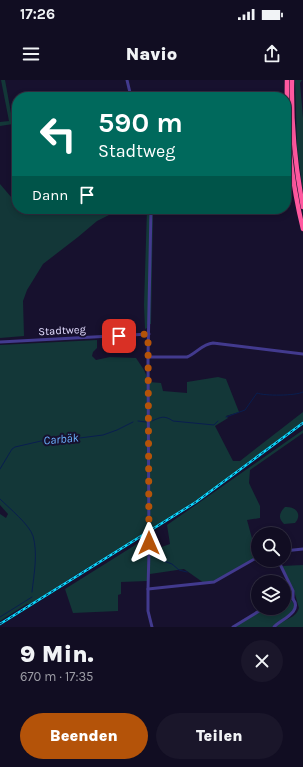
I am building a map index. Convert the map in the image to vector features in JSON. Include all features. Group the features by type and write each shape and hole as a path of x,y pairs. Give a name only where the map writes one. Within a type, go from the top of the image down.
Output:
{"highway":[{"path":"287,80 287,92"},
{"path":"292,80 293,135 297,173 303,207"},
{"path":"291,156 303,229"}],"street":[{"path":"127,80 130,92"},
{"path":"151,214 148,334 148,611 152,627"},
{"name":"Stadtweg","path":"0,342 148,334"},
{"path":"148,357 187,357 204,345 213,343 303,354"},
{"path":"291,550 303,549"},
{"path":"148,590 214,582 251,561"},
{"path":"275,626 296,612 297,604 293,599 293,591 281,567"},
{"path":"233,627 253,615"}],"green space":[{"path":"1,80 5,80 12,124 0,126 0,122 9,121"},
{"path":"295,80 302,80 300,83 303,118 303,192 297,147"},
{"path":"0,184 12,198 12,214 111,214 97,221 43,264 27,290 23,301 24,336 0,338"},
{"path":"147,214 153,214 151,324 147,324 147,328 145,329 144,305"},
{"path":"97,340 97,348 93,352 92,356 96,360 110,357 136,358 148,379 148,531 31,604 27,604 0,621 0,514 6,518 8,514 0,505 0,345"},
{"path":"218,377 226,379 239,412 226,416 228,418 215,426 233,461 240,461 303,412 303,422 209,492 150,530 149,382 161,383 163,391 187,393 187,382"},
{"path":"303,430 303,433 250,470 249,483 260,506 260,518 247,520 251,535 251,561 219,580 204,583 184,569 150,574 150,551 170,544 167,525"},
{"path":"285,507 295,509 297,511 298,517 295,523 284,524 282,522 280,516 281,511"},
{"path":"148,537 147,581 121,582 121,594 118,595 118,611 73,613 65,589"},
{"path":"303,565 303,627 276,627 295,615 299,608 291,585 291,575 286,575 282,567 291,567 291,566"},
{"path":"291,600 294,605 295,610 291,613"},
{"path":"254,615 288,615 272,627 234,627"}],"waterway":[{"name":"Carbäk","path":"226,417 245,410 257,393 266,395 280,395 303,392"},
{"name":"Carbäk","path":"152,421 165,417 173,421 214,425 218,421"},
{"name":"Carbäk","path":"138,421 146,422"},
{"name":"Carbäk","path":"0,469 12,449 15,447 41,441 56,441 103,435 133,422"},
{"name":"Carbäk","path":"0,499 23,521 33,536 35,571 32,592"},
{"path":"151,553 161,560 172,564 179,570 187,572"},
{"name":"Carbäk","path":"0,617 32,597"}],"railway":[{"path":"0,624 196,502 303,423"}],"route":[{"path":"119,336 148,334 149,543"}]}
